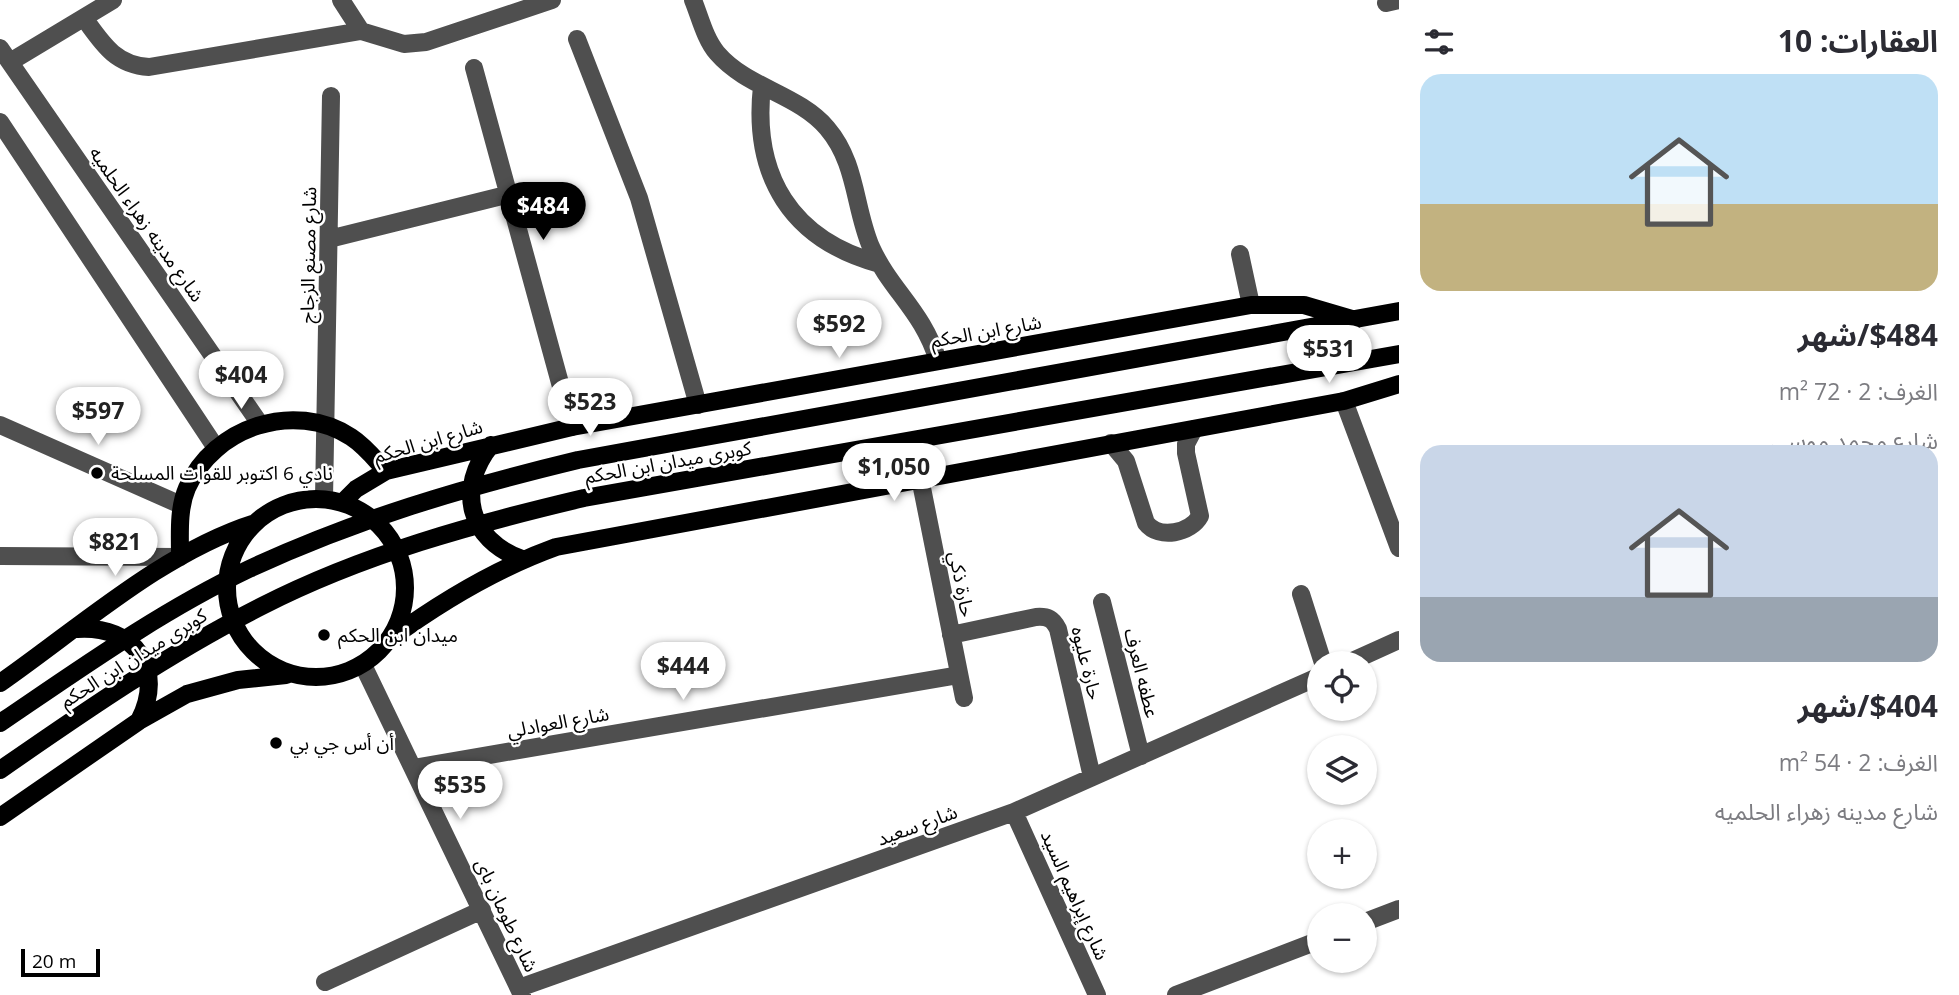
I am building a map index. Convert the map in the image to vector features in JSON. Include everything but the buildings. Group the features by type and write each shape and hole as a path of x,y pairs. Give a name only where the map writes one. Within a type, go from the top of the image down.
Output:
{"main road":[{"name":"شارع ابن الحكم","path":"343,502 356,489 386,471 572,427 1251,305 1304,305 1355,320 1399,311"},
{"name":"كوبرى ميدان ابن الحكم","path":"0,723 146,625 248,570 355,524 464,487 578,460 1355,320"},
{"name":"كوبرى ميدان ابن الحكم","path":"0,770 164,659 263,605 367,560 474,524 584,498 1399,354"},
{"path":"0,817 139,721 187,694 212,686 290,674 328,677 363,665 390,639 434,606 522,559 592,539 1345,401 1399,384"},
{"path":"180,557 181,505 195,474 216,448 229,438 260,424 293,420 327,426 350,436 370,452 386,471"},
{"path":"491,445 475,469 471,497 473,512 478,525 496,547 522,559"},
{"path":"0,683 180,557 213,539 255,523 287,503 324,499 343,502 375,520 388,534 401,559 406,586 404,605 390,639"},
{"path":"255,523 234,554 227,590 229,609 245,643 258,656 290,674"},
{"path":"77,629 106,630 130,642 139,652 150,679 150,694 139,721"}],"street":[{"path":"5,55 84,18 113,0"},
{"path":"341,0 361,31"},
{"path":"84,18 118,60 133,66 149,67 361,31 404,44 426,42 552,0"},
{"path":"693,0 717,53 735,69 815,115 841,148 856,188 864,228 880,264 924,324 938,361"},
{"path":"577,40 639,198 698,405"},
{"name":"شارع مدينه زهراء الحلميه","path":"5,55 260,424"},
{"path":"474,68 572,427"},
{"path":"762,86 761,133 764,155 777,192 792,212 825,241 861,259 880,264"},
{"name":"شارع مصنع الزجاج","path":"324,499 331,96"},
{"path":"0,122 216,448"},
{"path":"329,239 510,194"},
{"path":"1240,254 1251,305"},
{"path":"1345,401 1399,548"},
{"path":"0,425 181,505"},
{"path":"1111,443 1126,461 1146,523 1150,529 1163,534 1191,527 1200,516 1186,453 1189,436 1194,429"},
{"name":"حارة ذكي","path":"919,478 964,698"},
{"path":"0,556 180,557"},
{"path":"1301,594 1319,651"},
{"name":"عطفه العرف","path":"1102,601 1141,755"},
{"name":"حارة عليوه","path":"951,635 1036,617 1046,617 1054,621 1059,629 1092,777"},
{"path":"1375,651 1399,640"},
{"name":"شارع طومان باى","path":"363,665 520,992"},
{"name":"شارع العوادلي","path":"413,768 959,675"},
{"name":"شارع سعيد","path":"520,992 1014,812 1307,682"},
{"name":"شارع إبراهيم السيد","path":"1014,812 1097,995"},
{"path":"1377,917 1399,909"},
{"path":"325,982 482,910"},
{"path":"1176,995 1307,945"}],"place":[{"name":"نادي 6 اكتوبر للقوات المسلحة","path":"97,473"},
{"name":"ميدان ابن الحكم","path":"324,635"},
{"name":"أن أس جي بي","path":"276,743"}]}
